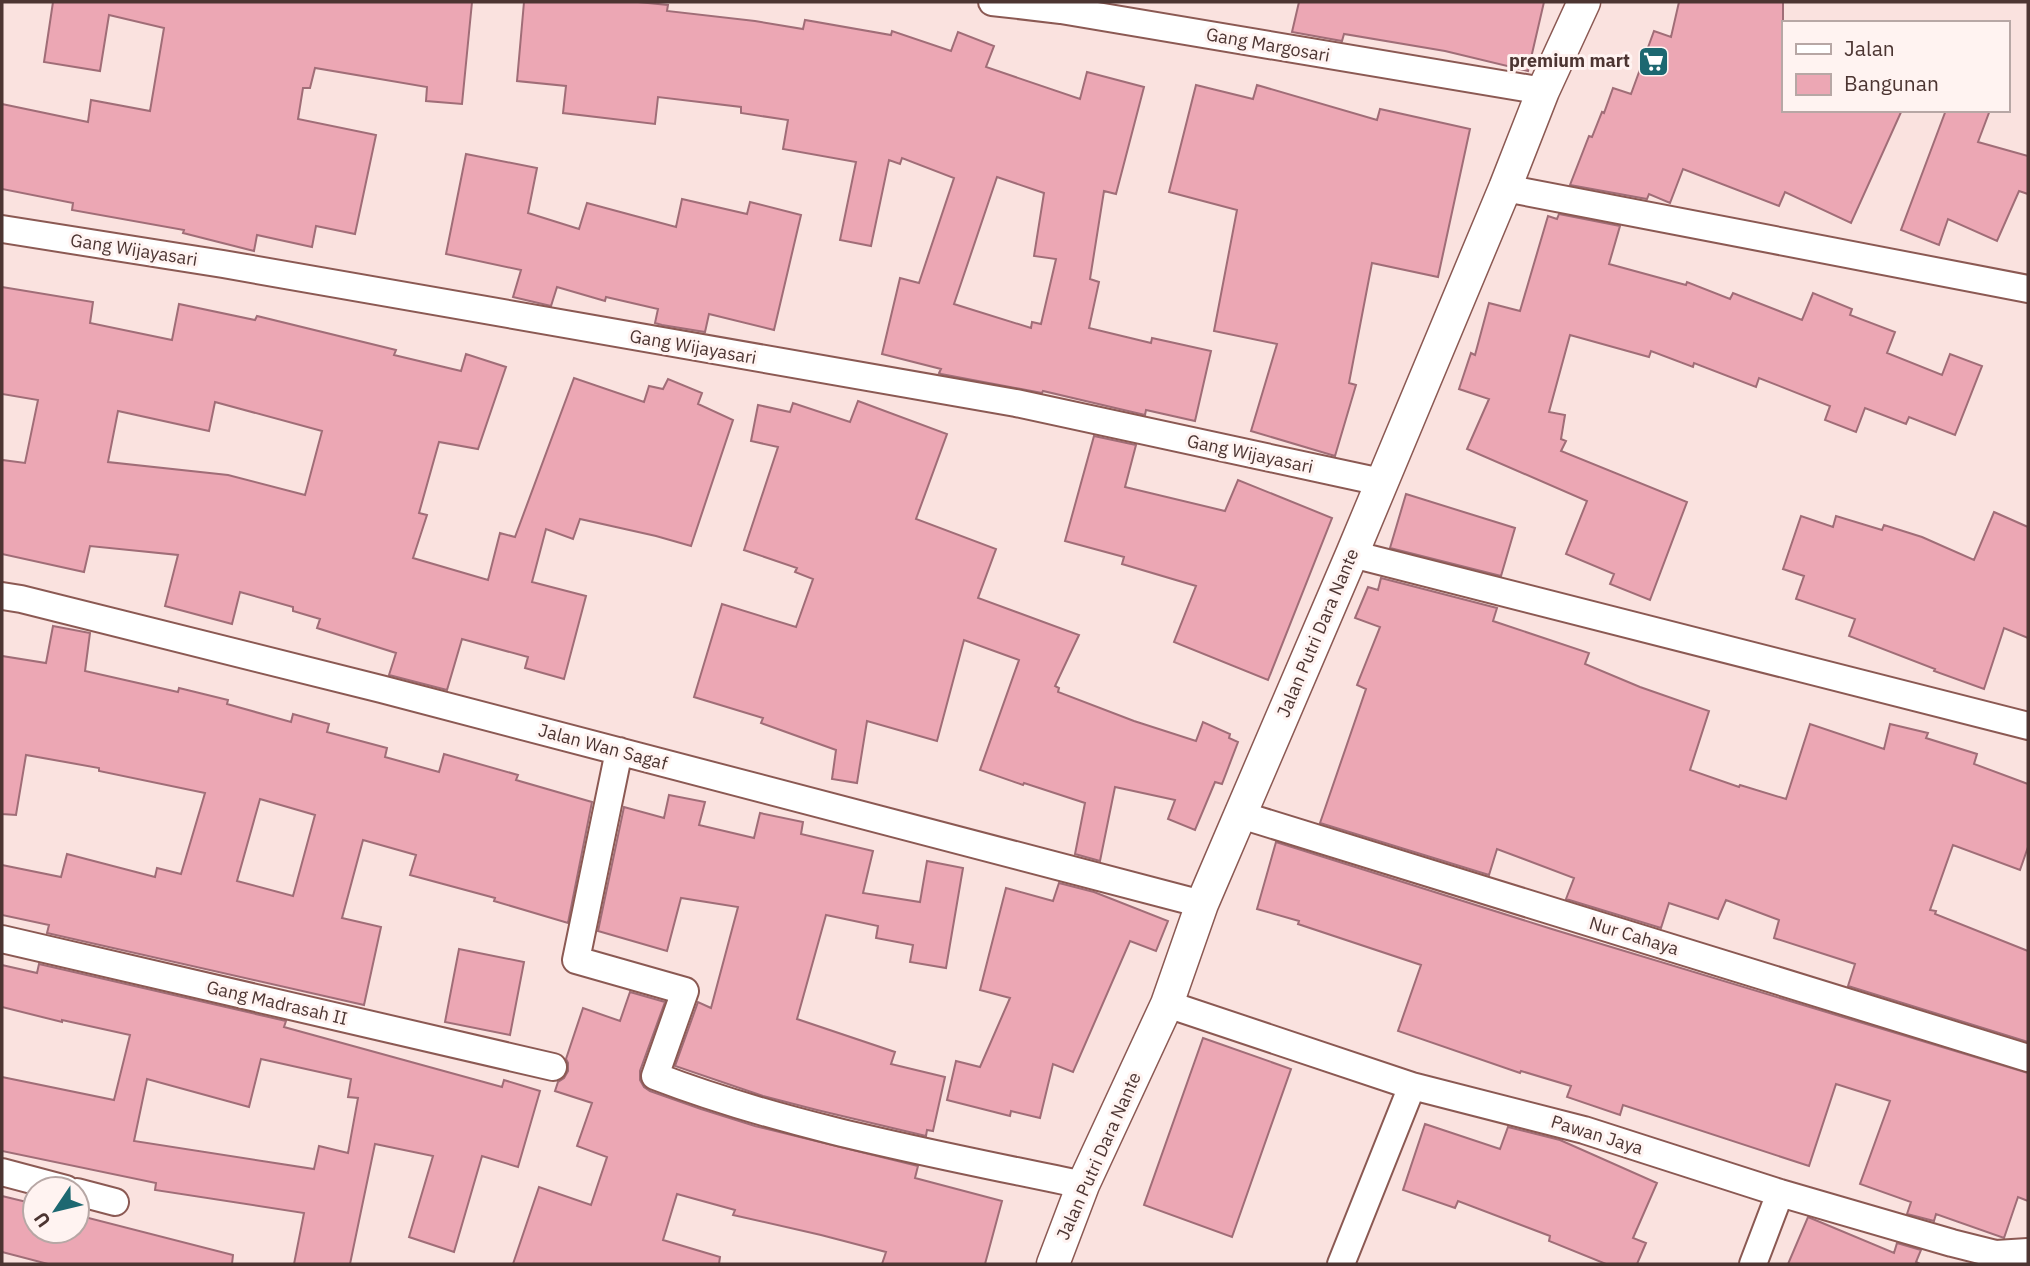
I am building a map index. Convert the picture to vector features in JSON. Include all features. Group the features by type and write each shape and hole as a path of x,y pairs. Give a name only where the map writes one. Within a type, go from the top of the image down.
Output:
{"street":[{"name":"Gang Margosari","path":"992,2 1061,10 1543,92"},
{"name":"Jalan Putri Dara Nante","path":"1053,1264 1083,1185 1167,1004 1202,904 1352,554 1543,92 1584,2"},
{"path":"1505,188 2028,289"},
{"name":"Gang Wijayasari","path":"2,229 237,267 1016,403 1381,482"},
{"path":"1352,554 2028,726"},
{"name":"Jalan Wan Sagaf","path":"2,596 382,689 1202,904"},
{"path":"619,751 576,960 685,991 655,1076 698,1093 819,1126 1083,1185"},
{"name":"Nur Cahaya","path":"1241,815 2028,1058"},
{"name":"Gang Madrasah II","path":"2,939 553,1068"},
{"name":"Pawan Jaya","path":"1167,1004 1412,1086 1584,1130 1780,1193 1949,1254 2028,1252"},
{"path":"1341,1264 1412,1086"},
{"path":"2,1172 21,1177"},
{"path":"1753,1264 1780,1193"},
{"path":"91,1196 115,1202"}],"building":[{"path":"53,2 472,2 462,104 426,101 427,87 315,68 310,88 303,88 298,119 376,135 355,234 316,226 312,247 257,235 254,251 183,233 184,230 72,210 73,203 2,189 2,104 88,122 91,100 150,111 164,28 109,15 100,71 44,62"},
{"path":"524,2 638,2 668,5 667,11 803,29 805,20 891,35 892,31 951,51 958,32 994,46 986,67 1080,99 1087,72 1144,87 1116,194 1104,191 1090,279 1099,282 1089,328 1151,343 1152,338 1211,351 1195,421 1146,410 1145,415 1043,391 1042,393 941,374 941,369 882,354 900,278 919,283 954,178 902,158 900,164 889,160 871,246 840,240 856,162 783,149 788,120 741,113 741,107 658,97 655,124 563,113 566,86 517,81","holes":["997,177 1044,193 1034,256 1056,259 1041,324 1032,322 1031,328 954,304"]},
{"path":"1299,2 1544,2 1528,71 1445,51 1344,34 1342,41 1292,32"},
{"path":"1679,2 1783,2 1782,112 1901,112 1851,223 1785,192 1779,206 1683,169 1670,203 1649,194 1647,199 1570,185 1589,136 1592,137 1602,112 1604,113 1613,88 1631,94 1654,31 1671,37"},
{"path":"1196,85 1253,99 1257,85 1377,120 1380,109 1470,129 1438,277 1372,263 1349,383 1356,385 1335,456 1251,431 1277,344 1214,331 1237,210 1169,192"},
{"path":"1945,112 1989,112 1978,142 2028,156 2028,194 2019,191 1997,241 1948,219 1939,245 1901,230"},
{"path":"466,154 537,168 528,213 579,229 587,203 676,227 682,199 747,214 750,202 801,215 774,330 709,314 705,332 662,325 655,323 658,309 606,297 605,301 557,287 551,306 513,297 521,270 446,254"},
{"path":"1559,214 1620,226 1609,264 1686,285 1687,282 1730,299 1733,293 1802,320 1813,293 1852,309 1850,315 1895,332 1887,353 1942,375 1950,354 1982,366 1955,435 1909,417 1906,424 1865,408 1856,432 1825,420 1830,406 1759,378 1756,387 1694,363 1693,367 1651,351 1649,357 1570,335 1549,412 1565,415 1561,439 1566,441 1561,451 1687,502 1650,600 1610,584 1614,574 1566,554 1587,501 1467,449 1489,399 1459,389 1471,353 1475,355 1489,303 1520,311 1548,216 1557,219"},
{"path":"2,287 93,302 90,323 172,340 179,304 255,320 257,316 396,350 394,355 461,371 466,354 506,367 478,449 439,442 419,513 427,515 413,558 488,580 500,533 515,537 574,378 644,402 649,386 663,389 668,379 702,393 698,404 733,420 691,546 580,519 573,539 546,529 532,582 586,596 564,679 525,668 528,657 462,639 447,690 389,675 396,653 317,628 320,619 293,611 293,607 240,592 232,624 165,606 178,555 90,546 84,572 2,554 2,460 25,463 38,400 2,394","holes":["215,402 322,431 305,495 228,475 108,462 118,411 209,431"]},
{"path":"858,401 947,434 916,519 996,549 978,598 1079,635 1055,686 1059,688 1058,692 1196,741 1203,722 1230,734 1229,738 1238,742 1222,784 1215,782 1195,830 1168,819 1175,800 1115,787 1100,861 1075,854 1085,803 980,770 1019,660 964,640 937,741 867,721 857,783 832,779 836,750 761,723 763,718 694,697 722,604 796,627 813,579 795,572 797,568 744,550 778,447 751,441 758,405 790,412 793,403 850,422"},
{"path":"1094,436 1136,445 1125,487 1225,511 1238,480 1332,518 1268,680 1174,642 1196,586 1122,564 1124,557 1065,541"},
{"path":"1406,494 1515,528 1501,576 1390,548"},
{"path":"1994,512 2028,527 2028,638 2004,628 1984,689 1849,636 1855,619 1796,599 1804,576 1783,569 1801,516 1833,527 1836,516 1882,530 1884,525 1922,537 1974,560"},
{"path":"1381,578 1497,608 1493,621 1589,653 1585,664 1709,711 1690,770 1739,787 1740,785 1786,799 1810,724 1884,749 1890,724 1928,733 1926,738 1977,754 1974,764 2028,784 2028,847 2020,870 1953,845 1930,910 2028,951 2028,1042 1848,986 1855,964 1774,938 1779,920 1726,900 1718,919 1669,903 1661,928 1566,899 1574,878 1497,849 1489,875 1320,823 1366,689 1357,685 1380,627 1355,618 1368,587 1378,590"},
{"path":"53,626 90,633 85,671 228,700 227,704 291,722 293,714 329,724 327,732 387,748 385,757 439,772 444,754 518,775 516,780 592,802 568,923 494,901 495,898 410,875 416,855 363,840 342,918 381,927 364,1005 47,933 49,925 2,915 2,865 61,877 67,854 155,877 157,868 181,874 205,793 99,771 99,768 26,755 16,815 2,814 2,656 46,663","holes":["260,799 315,815 293,896 237,881"]},
{"path":"669,795 705,802 699,825 754,838 760,813 803,822 801,834 873,851 863,893 920,902 927,861 963,868 946,968 910,962 913,945 876,938 878,926 826,915 797,1019 895,1052 891,1064 945,1077 933,1131 927,1130 926,1136 817,1110 763,1096 675,1066 698,1002 711,1008 738,907 681,898 667,951 598,931 624,807 664,818"},
{"path":"1276,842 1555,930 2028,1073 2028,1201 2018,1197 2004,1238 1936,1214 1934,1221 1907,1214 1911,1202 1860,1184 1890,1101 1836,1084 1809,1166 1623,1105 1620,1115 1567,1097 1571,1086 1521,1071 1520,1073 1398,1031 1421,965 1298,924 1299,921 1257,909"},
{"path":"1059,883 1094,892 1168,921 1156,951 1130,941 1073,1072 1053,1064 1040,1118 1011,1111 1010,1116 947,1100 956,1061 980,1067 1010,998 980,990 1006,888 1053,901"},
{"path":"459,949 524,962 510,1035 445,1022"},
{"path":"39,964 286,1021 284,1027 502,1087 504,1080 540,1091 518,1167 482,1156 454,1252 409,1237 433,1156 375,1144 350,1264 294,1264 304,1213 155,1190 156,1183 2,1151 2,1077 114,1100 130,1035 2,1007 2,965 37,973","holes":["261,1059 351,1079 348,1097 358,1098 348,1153 319,1146 314,1169 134,1141 147,1079 249,1107"]},
{"path":"630,992 665,1002 640,1071 640,1080 644,1087 755,1126 918,1166 915,1178 1002,1201 985,1264 882,1264 886,1252 733,1215 735,1210 677,1194 663,1240 720,1257 719,1264 513,1264 539,1187 591,1205 607,1157 577,1146 592,1103 555,1091 558,1082 568,1071 566,1059 583,1008 620,1021"},
{"path":"1203,1038 1291,1069 1232,1237 1144,1205"},
{"path":"1425,1124 1500,1149 1508,1127 1560,1140 1657,1183 1633,1238 1646,1243 1637,1264 1606,1264 1549,1241 1550,1236 1458,1201 1455,1208 1403,1190"},
{"path":"2,1196 21,1201 21,1245 91,1245 91,1219 233,1255 232,1264 48,1264 2,1252"},
{"path":"1808,1217 1894,1253 1897,1243 1921,1250 1916,1262 1920,1264 1788,1264"}],"place":[{"name":"premium mart","path":"1653,61"}]}
